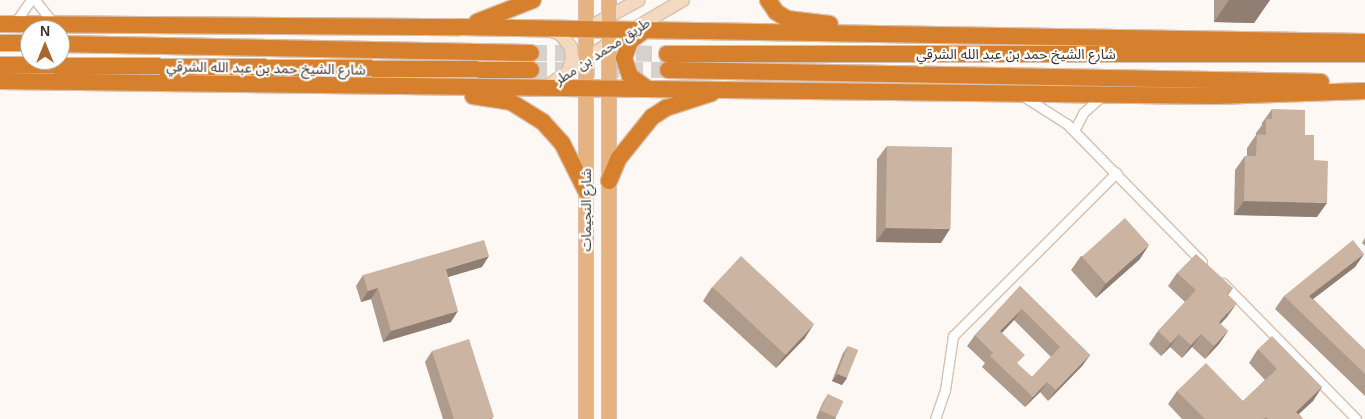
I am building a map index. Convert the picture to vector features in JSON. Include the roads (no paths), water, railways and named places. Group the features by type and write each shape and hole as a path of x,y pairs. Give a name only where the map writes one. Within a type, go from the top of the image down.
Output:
{"highway":[{"path":"460,27 488,20 533,0"},
{"path":"768,0 776,12 787,19 855,28 876,35"},
{"path":"7,24 20,24"},
{"path":"70,24 544,28 1365,42"},
{"path":"639,30 630,41 624,58 630,76 645,87"},
{"path":"0,43 20,43"},
{"name":"شارع الشيخ حمد بن عبد الله الشرقي","path":"70,44 531,52"},
{"name":"شارع الشيخ حمد بن عبد الله الشرقي","path":"667,54 1365,54"},
{"name":"شارع الشيخ حمد بن عبد الله الشرقي","path":"0,65 531,70"},
{"name":"شارع الشيخ حمد بن عبد الله الشرقي","path":"668,70 1365,83"},
{"path":"0,81 412,87 645,87 1216,96 1365,91"},
{"path":"412,87 439,94 485,96 511,102 529,112 562,143 586,191"},
{"path":"609,181 619,158 652,117 682,102 729,89"}],"main road":[{"name":"شارع النجيمات","path":"586,0 586,419"},
{"name":"شارع النجيمات","path":"609,0 609,419"}],"street":[{"path":"7,24 31,0"},
{"path":"35,0 40,10 51,20"},
{"name":"طريق محمد بن مطر","path":"546,87 586,58 608,30 639,0"},
{"name":"طريق محمد بن مطر","path":"639,30 683,0"},
{"path":"544,28 560,34 568,42 572,58 568,72"},
{"path":"1013,93 1043,106 1074,131 1356,419"},
{"path":"1074,131 1087,108 1106,94"},
{"path":"936,419 944,390 953,336 1116,173"}],"tunnel":[{"path":"531,53 588,53"},
{"path":"612,53 667,54"},
{"path":"531,70 668,70"}]}
